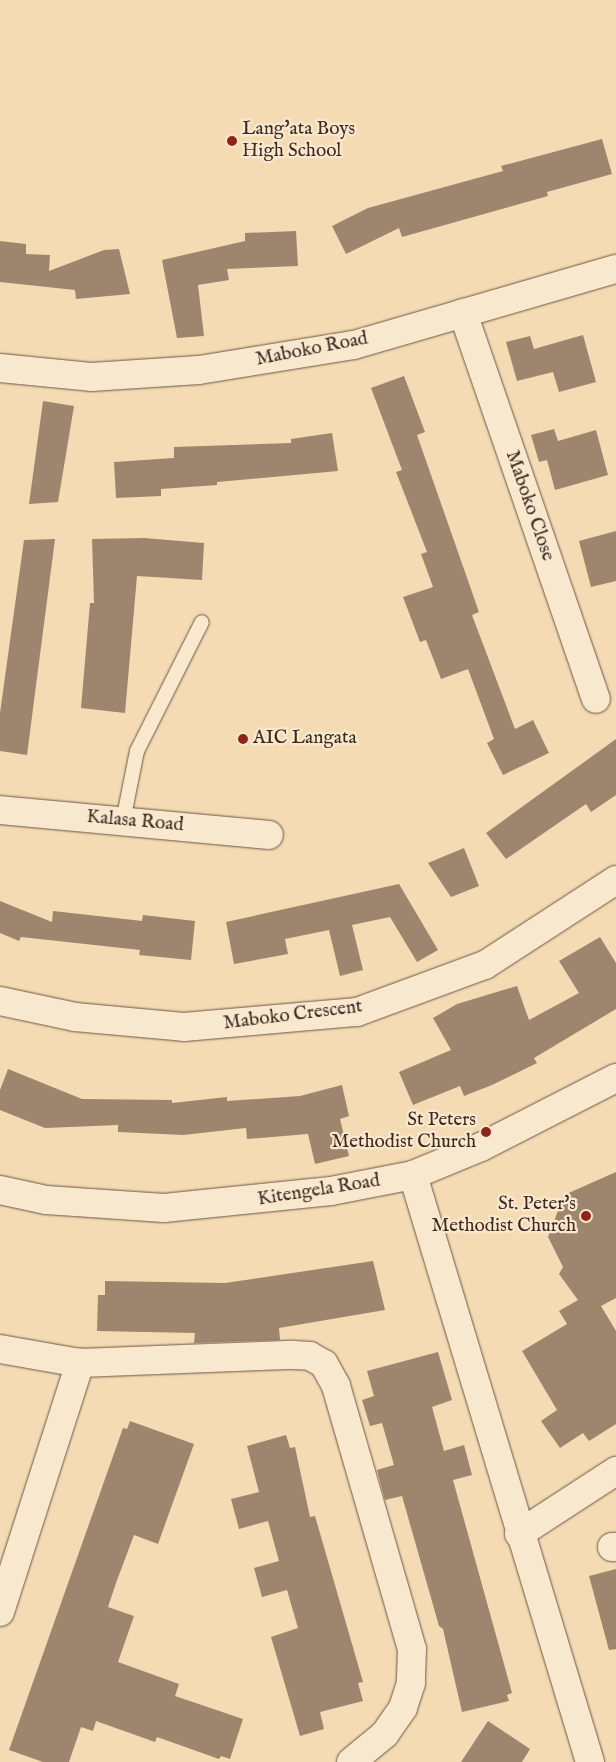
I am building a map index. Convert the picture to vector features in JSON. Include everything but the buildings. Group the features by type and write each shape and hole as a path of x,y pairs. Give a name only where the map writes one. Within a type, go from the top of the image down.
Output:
{"street":[{"name":"Maboko Road","path":"0,368 91,377 199,370 354,345 616,269"},
{"name":"Maboko Close","path":"462,313 596,699"},
{"name":"Kalasa Road","path":"0,810 269,835"},
{"name":"Maboko Crescent","path":"0,1001 75,1017 184,1027 357,1012 485,965 616,880"},
{"name":"Kitengela Road","path":"0,1190 46,1200 164,1208 312,1193 414,1175 506,1136 616,1078"},
{"path":"414,1175 519,1534 590,1762"},
{"path":"0,1349 80,1363 310,1356 332,1374 412,1649 411,1683 403,1708 385,1734 351,1762"},
{"path":"0,1612 80,1363"},
{"path":"519,1534 616,1471"}],"lane":[{"path":"123,821 137,751 202,622"}],"place":[{"name":"Lang'ata Boys High School","path":"232,141"},
{"name":"AIC Langata","path":"243,739"},
{"name":"St Peters Methodist Church","path":"486,1132"},
{"name":"St. Peter's Methodist Church","path":"586,1216"}]}
